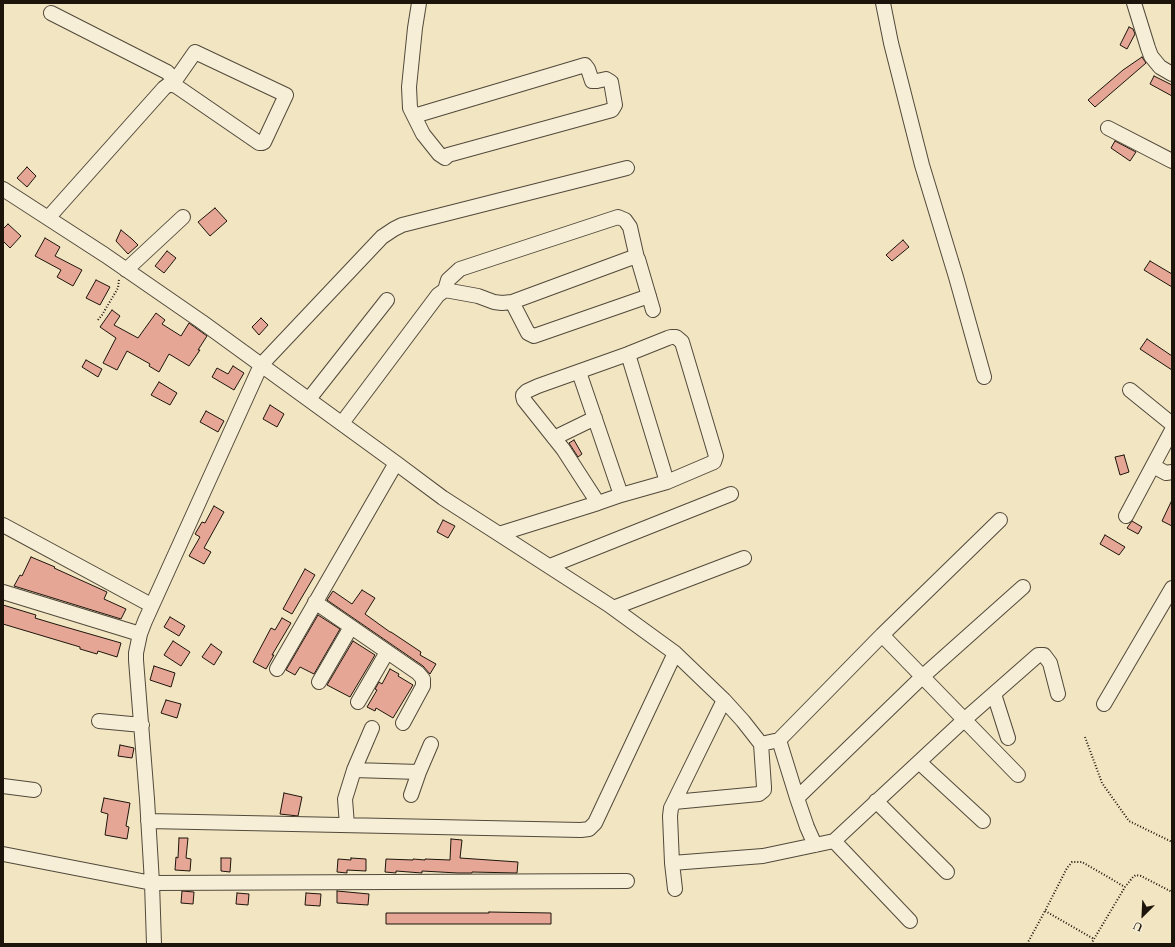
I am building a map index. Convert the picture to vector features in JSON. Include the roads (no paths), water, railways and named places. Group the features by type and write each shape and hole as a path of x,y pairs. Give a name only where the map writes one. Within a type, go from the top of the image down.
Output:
{"street":[{"path":"414,116 585,65 592,81 606,79 611,82 615,105 612,110 448,155 445,158 439,154 423,134 414,116 410,108 409,87 419,3"},
{"path":"883,3 891,43 922,165 956,277 984,378"},
{"path":"1134,3 1151,56 1160,67 1172,74"},
{"path":"51,13 168,72 171,76 172,85"},
{"path":"48,218 164,88 172,85 195,52 286,95 264,142 259,143 176,86 172,85"},
{"path":"1108,128 1172,161"},
{"path":"154,944 152,883 142,726 136,660 140,634 261,365 382,237 394,229 402,225 627,168"},
{"path":"3,189 202,322 443,498 613,608 675,653 724,700 761,744 764,790 759,794 674,802"},
{"path":"126,270 183,216"},
{"path":"342,423 438,295 445,290 448,280 460,269 618,217 625,220 630,228 637,258 651,303 534,336 528,333 512,302"},
{"path":"445,290 478,296 494,302 512,302 631,258 637,258"},
{"path":"309,399 387,300"},
{"path":"499,534 668,482 714,462 716,458 682,342 676,337 671,337 527,391 523,396 524,400 563,449 598,503"},
{"path":"628,354 668,482"},
{"path":"579,372 621,496"},
{"path":"1130,390 1172,424"},
{"path":"554,438 595,418"},
{"path":"1126,516 1172,430"},
{"path":"277,669 396,463"},
{"path":"1152,466 1166,473 1172,472"},
{"path":"550,566 731,494"},
{"path":"761,744 779,740 882,635 1000,520"},
{"path":"3,526 152,605"},
{"path":"613,608 744,558"},
{"path":"796,798 922,677 1023,587"},
{"path":"1104,704 1172,588"},
{"path":"3,592 140,634"},
{"path":"316,602 418,673 424,681 423,686 403,723"},
{"path":"319,682 351,627"},
{"path":"882,635 1018,775"},
{"path":"358,702 387,652"},
{"path":"148,822 589,829 595,823 675,653"},
{"path":"672,864 763,856 834,841 964,720 1038,654 1044,655 1050,663 1058,694"},
{"path":"994,694 1008,738"},
{"path":"675,889 672,864 670,816 674,802 724,700"},
{"path":"99,721 142,726"},
{"path":"347,825 345,799 354,770 372,728"},
{"path":"779,740 796,798 806,827 815,845"},
{"path":"411,795 431,744"},
{"path":"919,762 983,821"},
{"path":"354,770 419,772"},
{"path":"3,786 34,790"},
{"path":"876,801 947,872"},
{"path":"834,841 910,920"},
{"path":"3,854 152,883 627,881"}]}
